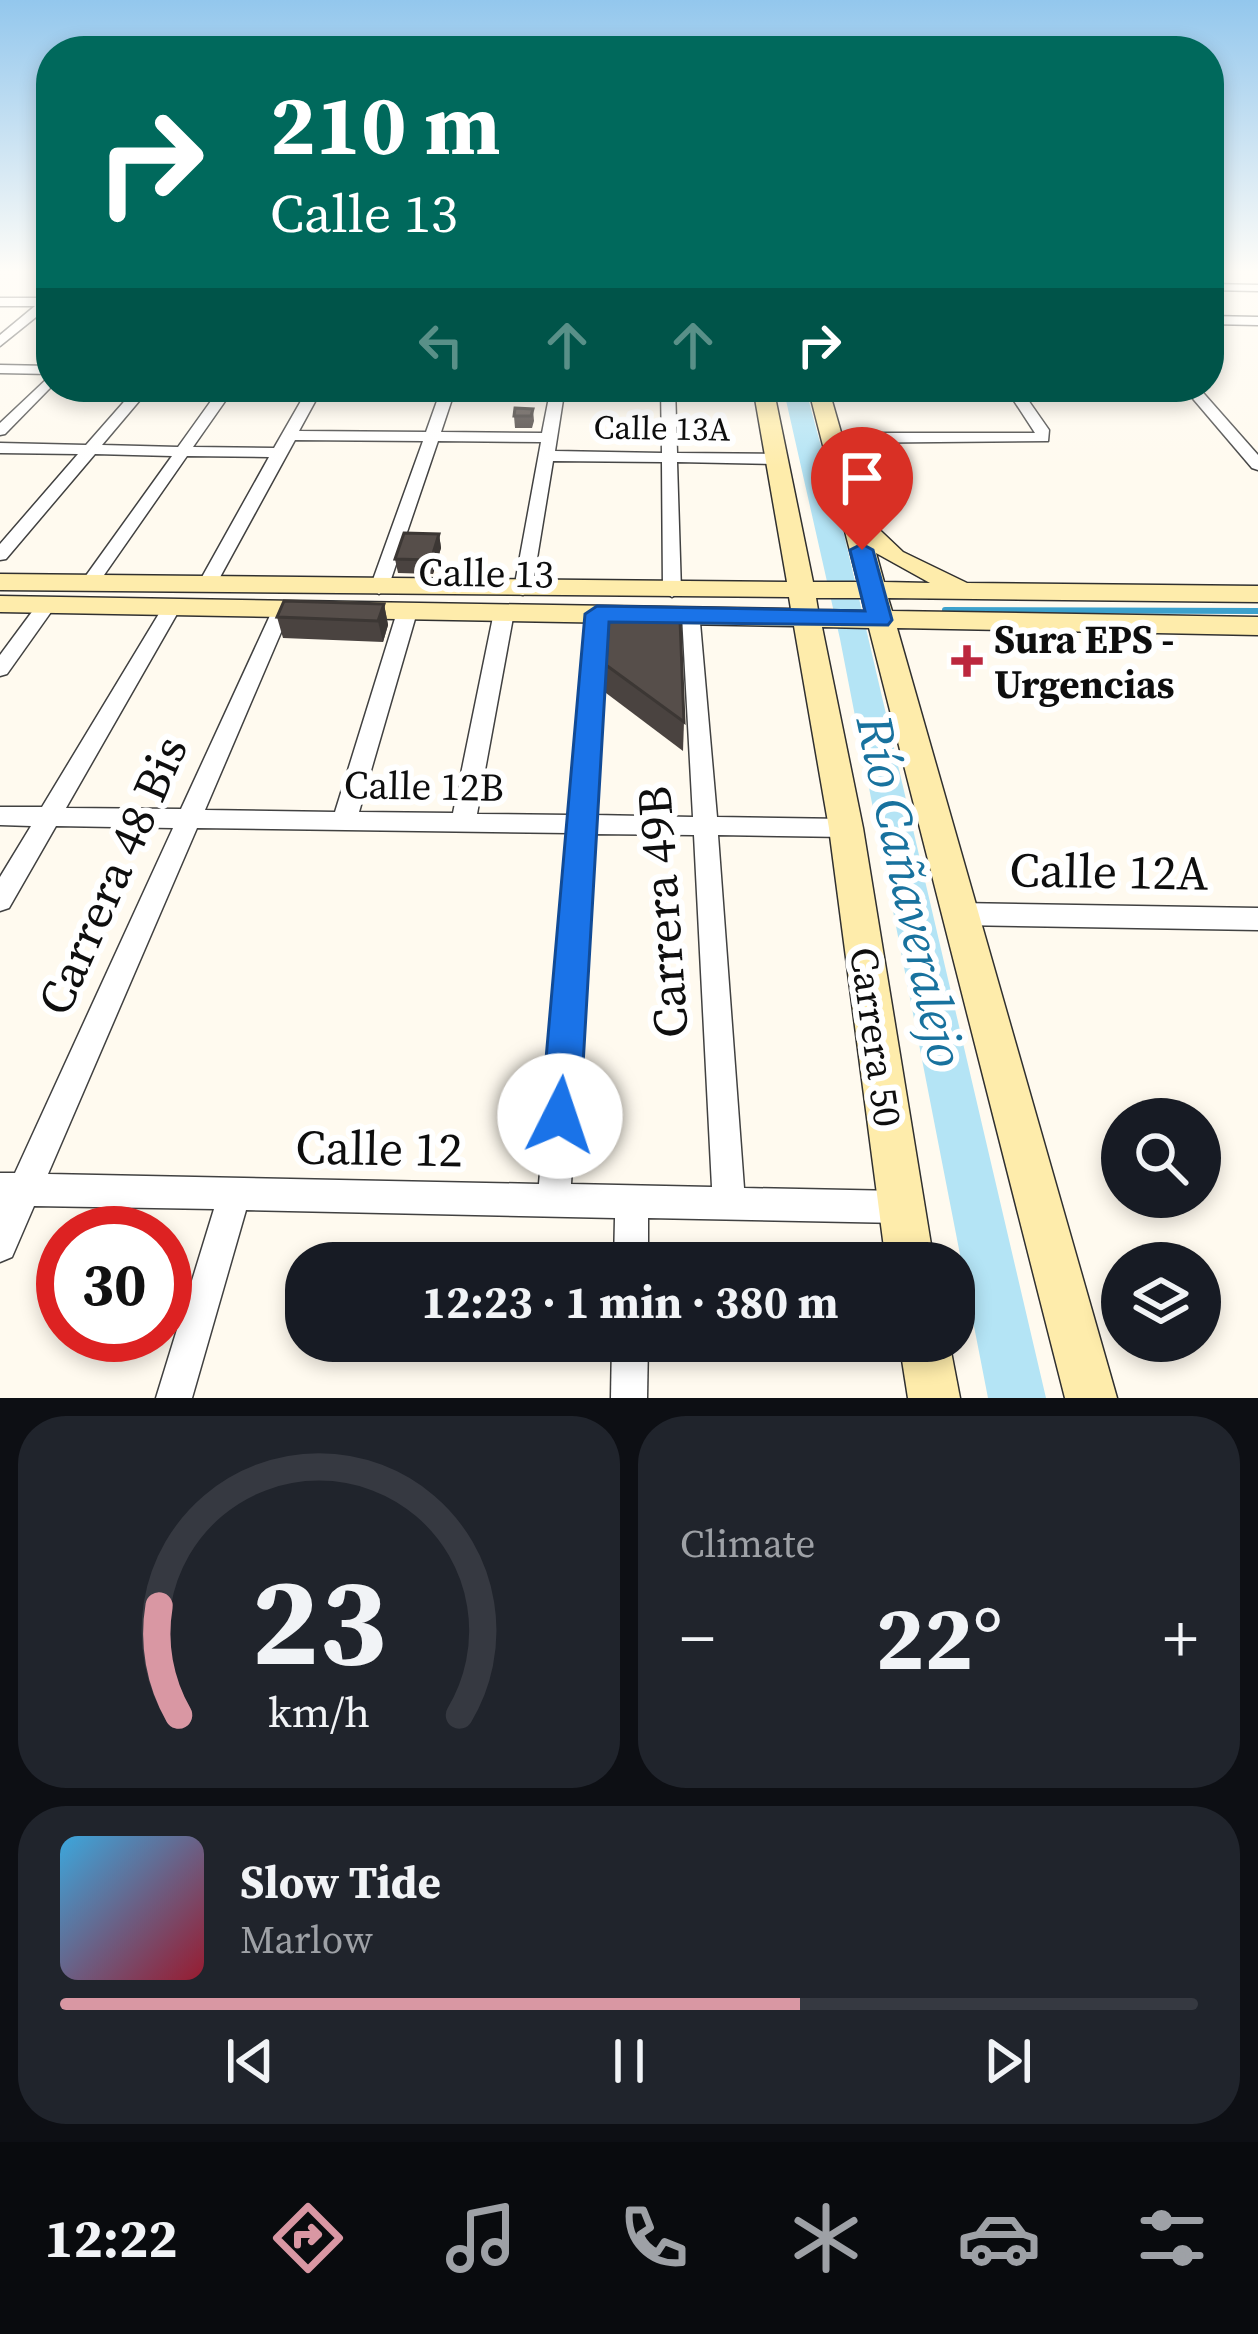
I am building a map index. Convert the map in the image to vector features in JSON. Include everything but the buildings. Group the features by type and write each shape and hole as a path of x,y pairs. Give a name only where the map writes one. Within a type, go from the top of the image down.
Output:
{"main road":[{"name":"Carrera 50","path":"766,402 798,563 813,605 815,658 846,828 906,1242"},
{"path":"822,402 853,518 870,606 888,656 1091,1398"},
{"path":"853,518 873,542 906,565 982,592"},
{"path":"798,563 782,580 737,604 815,658"},
{"name":"Calle 13","path":"0,582 379,588 410,600 504,612 692,614 737,604"},
{"name":"Calle 13","path":"0,604 282,609 524,589 672,591 737,604 870,606 939,621 1258,626"},
{"path":"920,592 910,597 909,607 939,621"},
{"name":"Calle 13","path":"870,606 920,592 1258,594"},
{"path":"888,656 907,632 939,621"},
{"path":"927,1362 934,1398"}],"street":[{"path":"0,369 36,370"},
{"path":"0,431 36,394"},
{"path":"0,555 131,402"},
{"path":"88,584 218,402"},
{"path":"206,586 308,402"},
{"path":"379,588 444,402"},
{"path":"524,589 556,402"},
{"path":"668,402 672,591"},
{"path":"831,438 1042,438 1042,430 1022,402"},
{"path":"1203,402 1258,465"},
{"name":"Calle 13A","path":"291,435 432,436 669,458 777,459"},
{"path":"0,448 282,453"},
{"path":"344,821 410,600"},
{"path":"0,670 47,605"},
{"path":"0,900 172,607"},
{"name":"Carrera 48 Bis","path":"0,1245 12,1189 189,819 282,609"},
{"path":"463,823 504,612"},
{"path":"554,1200 597,614"},
{"name":"Carrera 49B","path":"692,614 729,1203"},
{"name":"Calle 12B","path":"0,816 846,828"},
{"name":"Calle 12A","path":"958,914 1258,919"},
{"name":"Calle 12","path":"12,1189 900,1207"},
{"path":"175,1398 235,1193"},
{"path":"631,1242 632,1201"},
{"path":"629,1398 630,1362"}],"waterway":[{"name":"Río Cañaveralejo","path":"798,402 855,639 1017,1398"},
{"path":"945,610 1258,611"}],"place":[{"name":"Sura EPS - Urgencias","path":"967,661"}],"route":[{"path":"560,1116 597,614 880,620 862,550"}]}
